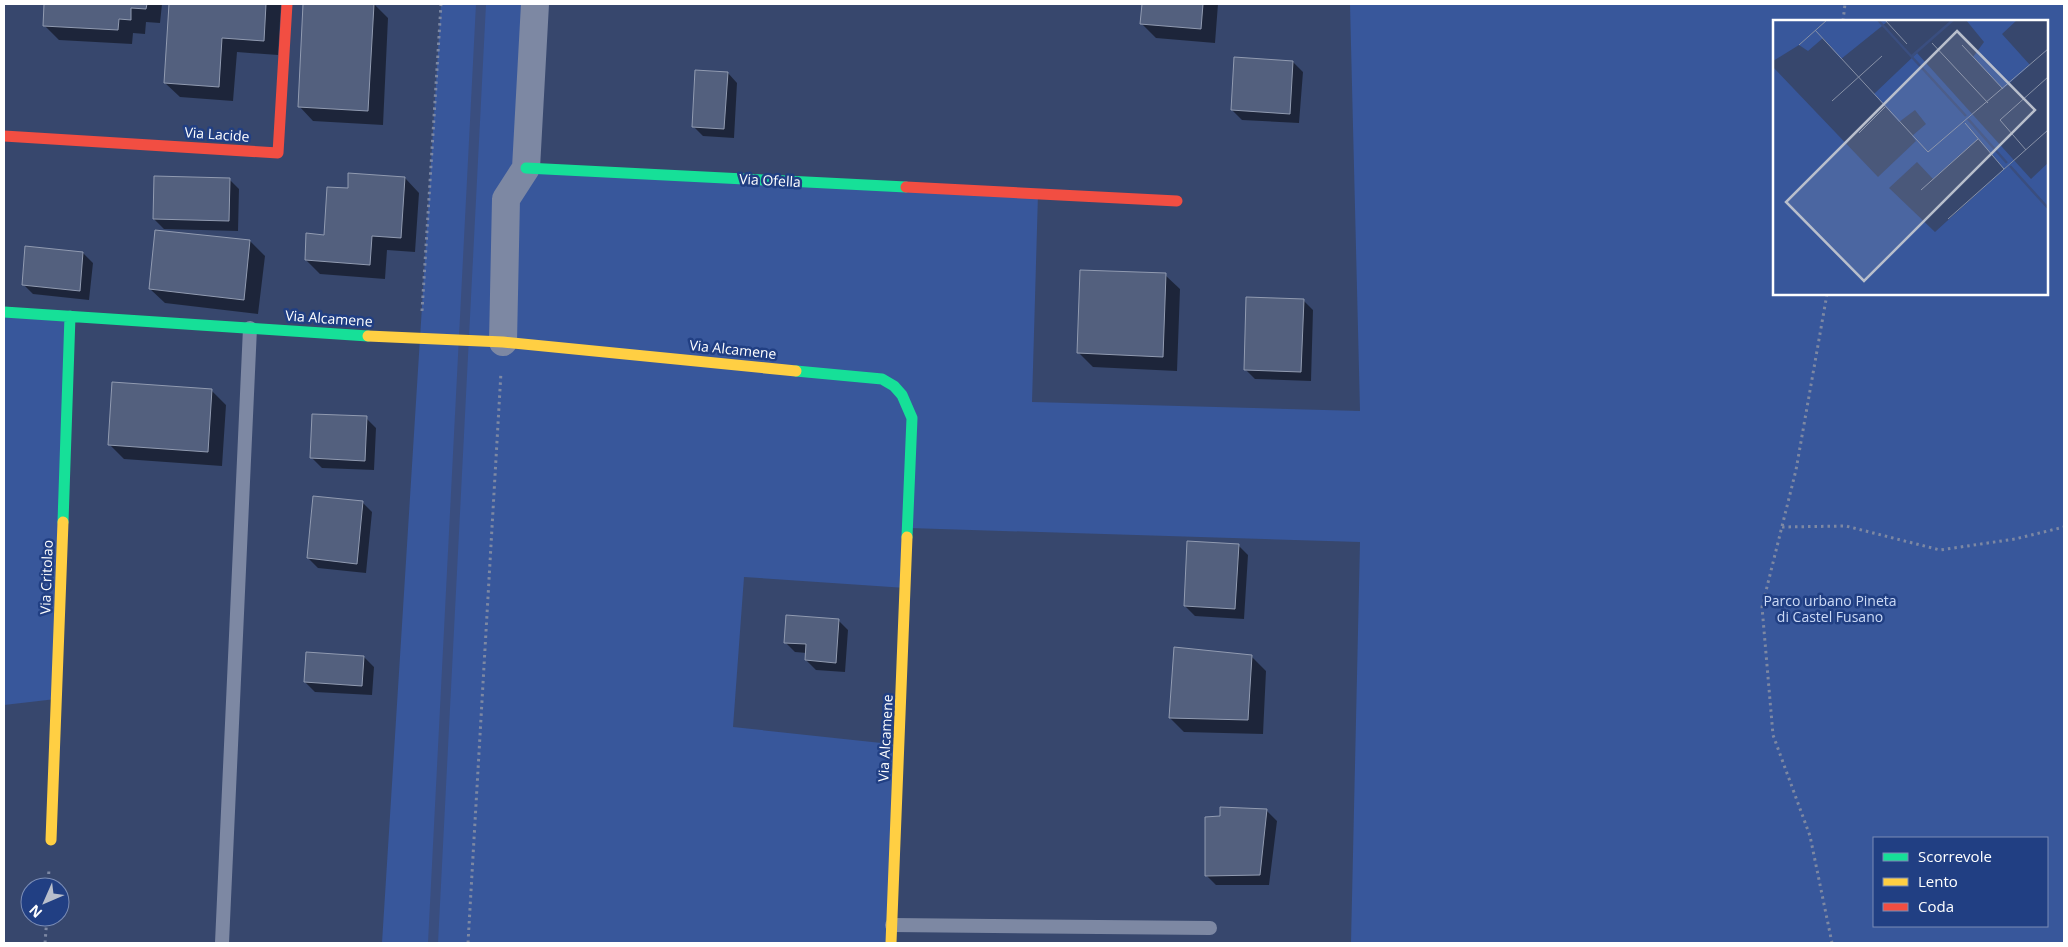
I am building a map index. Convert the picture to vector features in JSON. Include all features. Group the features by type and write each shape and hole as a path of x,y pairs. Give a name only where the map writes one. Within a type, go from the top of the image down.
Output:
{"street":[{"name":"Via Lacide","path":"4,136 278,153 287,4"},
{"path":"503,342 506,199 526,168 535,4"},
{"name":"Via Ofella","path":"526,168 1177,201"},
{"name":"Via Alcamene","path":"4,312 420,339 503,342 882,379 893,384 909,404 912,418 891,943"},
{"name":"Via Critolao","path":"51,840 70,316"}],"lane":[{"path":"222,943 250,328"},
{"path":"892,925 1210,928"}],"path":[{"path":"420,339 440,4"},
{"path":"1843,20 1845,4"},
{"path":"1826,295 1796,470 1762,607 1773,735 1810,836 1832,943"},
{"path":"468,943 503,342"},
{"path":"1782,527 1846,526 1940,550 2015,539 2064,527"},
{"path":"46,943 47,927"}],"green space":[{"name":"Parco urbano Pineta di Castel Fusano","path":"441,4 535,4 526,167 1038,194 1032,402 1360,411 1350,4 2064,4 2064,943 1351,943 1360,542 909,528 906,588 744,577 733,727 900,745 891,943 382,943"},
{"path":"4,312 70,316 56,699 4,705"}],"building":[{"path":"44,4 147,4 146,9 131,8 131,20 119,19 118,30 43,26"},
{"path":"169,4 266,4 264,41 222,38 219,87 164,83"},
{"path":"303,4 374,4 368,111 298,107"},
{"path":"1142,4 1203,4 1201,29 1140,24"},
{"path":"1234,57 1293,61 1290,114 1231,110"},
{"path":"695,70 728,72 724,129 692,127"},
{"path":"348,173 405,177 401,238 372,236 370,265 305,260 306,233 324,235 327,187 348,188"},
{"path":"154,176 230,178 229,221 153,219"},
{"path":"155,230 250,240 244,300 149,289"},
{"path":"25,246 83,252 80,291 22,285"},
{"path":"1080,270 1166,273 1163,357 1077,353"},
{"path":"1246,297 1304,299 1301,372 1244,370"},
{"path":"112,382 212,389 208,452 108,445"},
{"path":"312,414 367,416 365,461 310,458"},
{"path":"313,496 363,501 357,564 307,558"},
{"path":"1187,541 1239,544 1235,609 1184,606"},
{"path":"786,615 839,619 836,663 805,660 806,644 784,643"},
{"path":"1174,647 1252,655 1248,720 1169,718"},
{"path":"306,652 364,656 362,686 304,682"},
{"path":"1220,807 1267,809 1260,875 1205,876 1205,817 1220,816"}],"waterway":[{"path":"433,943 481,4"}],"traffic: fast":[{"path":"526,168 906,187"},
{"path":"4,312 368,336"},
{"path":"63,522 70,316"},
{"path":"796,371 882,379 894,386 902,395 912,418 907,537"}],"traffic: slow":[{"path":"368,336 503,342 796,371"},
{"path":"51,840 63,522"},
{"path":"891,943 907,537"}],"traffic: jam":[{"path":"4,136 278,153 287,4"},
{"path":"906,187 1177,201"}]}
